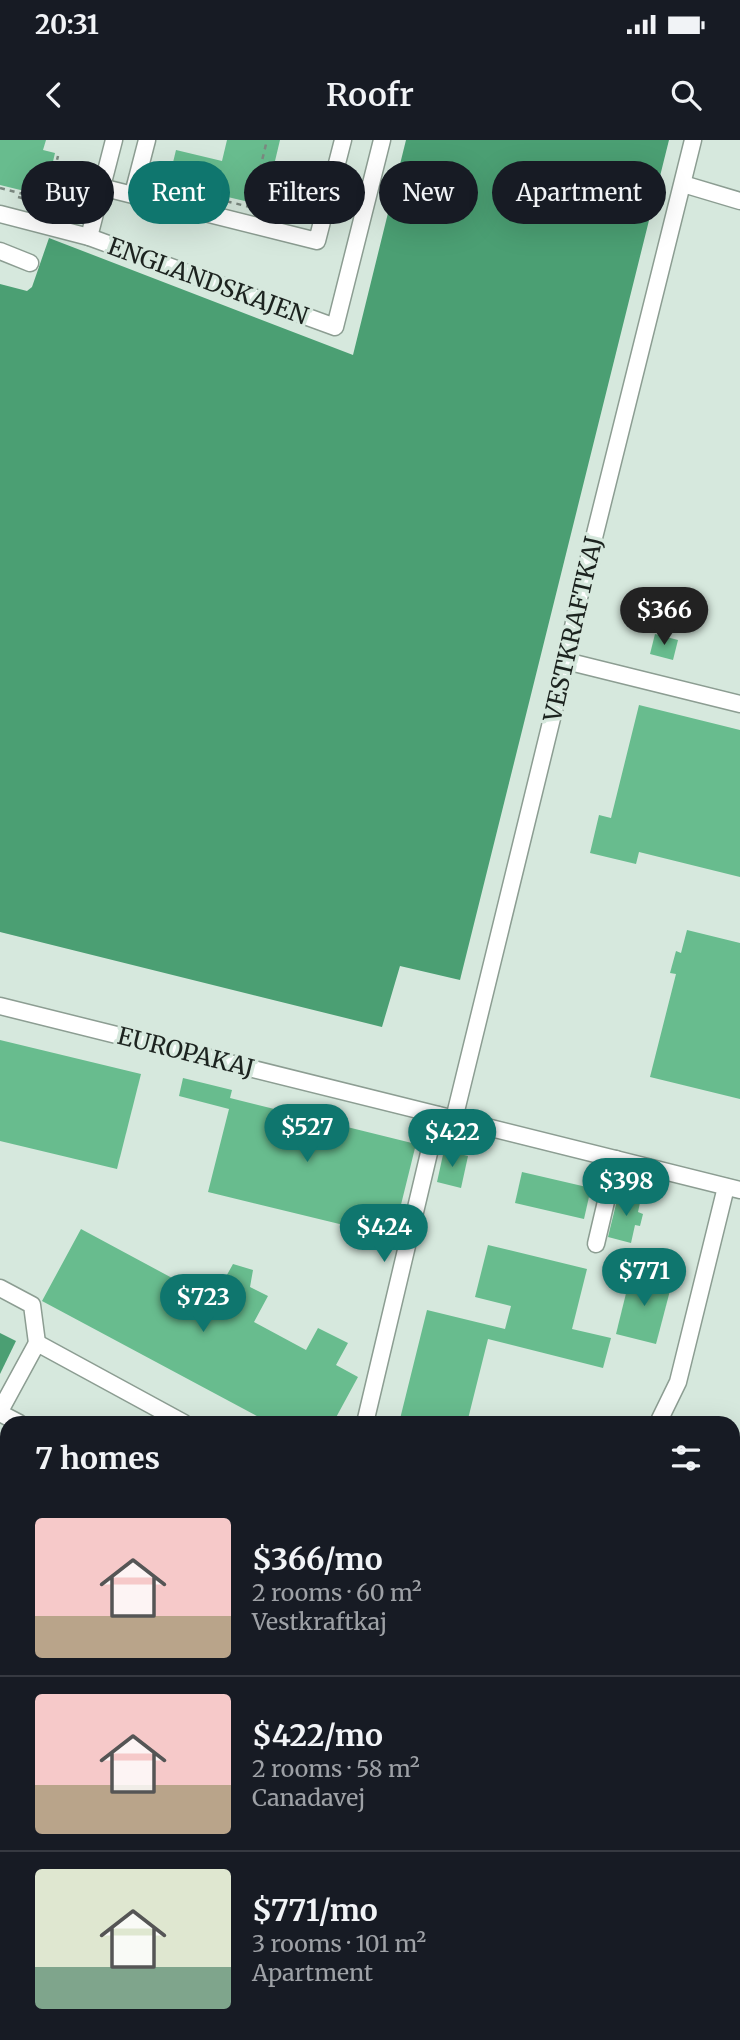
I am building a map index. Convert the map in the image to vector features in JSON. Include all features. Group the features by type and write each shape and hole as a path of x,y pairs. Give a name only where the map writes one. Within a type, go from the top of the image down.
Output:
{"street":[{"path":"142,161 147,140"},
{"path":"230,218 317,242 343,140"},
{"name":"ENGLANDSKAJEN","path":"0,214 89,237 334,327 382,140"},
{"name":"VESTKRAFTKAJ","path":"367,1416 566,661 579,598 693,140"},
{"path":"106,161 109,141"},
{"path":"683,184 740,201"},
{"path":"89,237 92,224"},
{"path":"0,251 30,263"},
{"path":"566,661 740,704"},
{"name":"EUROPAKAJ","path":"0,1006 733,1189"},
{"path":"596,1244 616,1159"},
{"path":"661,1416 678,1382 733,1189"},
{"path":"0,1288 32,1305 37,1343 0,1412"},
{"path":"37,1343 171,1416"}],"path":[{"path":"262,161 267,140"},
{"path":"57,161 58,156"},
{"path":"0,188 21,193"}],"shaded area":[{"path":"406,140 669,140 664,161 492,161 492,224 648,224 460,980 400,966 382,1027 0,932 0,284 27,291 32,287 49,238 353,355 385,224 478,224 478,161 401,161"},
{"path":"0,1333 16,1341 0,1374"}],"building":[{"path":"0,140 46,140 43,150 55,153 53,161 21,161 21,190 0,185"},
{"path":"227,140 280,140 275,161 244,161 244,201 230,198 230,161 222,161"},
{"path":"176,150 222,161 173,161"},
{"path":"655,634 678,640 673,660 650,654"},
{"path":"639,705 740,730 740,877 639,852 636,864 590,853 599,815 611,818"},
{"path":"687,930 740,943 740,1099 650,1077 676,974 670,973 676,951 681,953"},
{"path":"0,1040 141,1074 117,1169 0,1141"},
{"path":"183,1078 232,1090 230,1098 416,1144 393,1237 208,1192 229,1109 179,1096"},
{"path":"444,1150 468,1156 461,1188 437,1182"},
{"path":"522,1172 591,1188 584,1219 515,1203"},
{"path":"619,1192 641,1198 638,1212 643,1214 640,1226 635,1225 631,1243 608,1237"},
{"path":"81,1229 213,1300 233,1264 253,1270 250,1287 268,1296 254,1322 306,1350 318,1328 348,1343 336,1365 358,1377 337,1416 257,1416 42,1301"},
{"path":"488,1245 587,1269 572,1329 611,1338 603,1368 488,1339 469,1416 401,1416 427,1310 505,1329 511,1306 475,1297"},
{"path":"631,1273 672,1283 656,1344 616,1334"}]}
